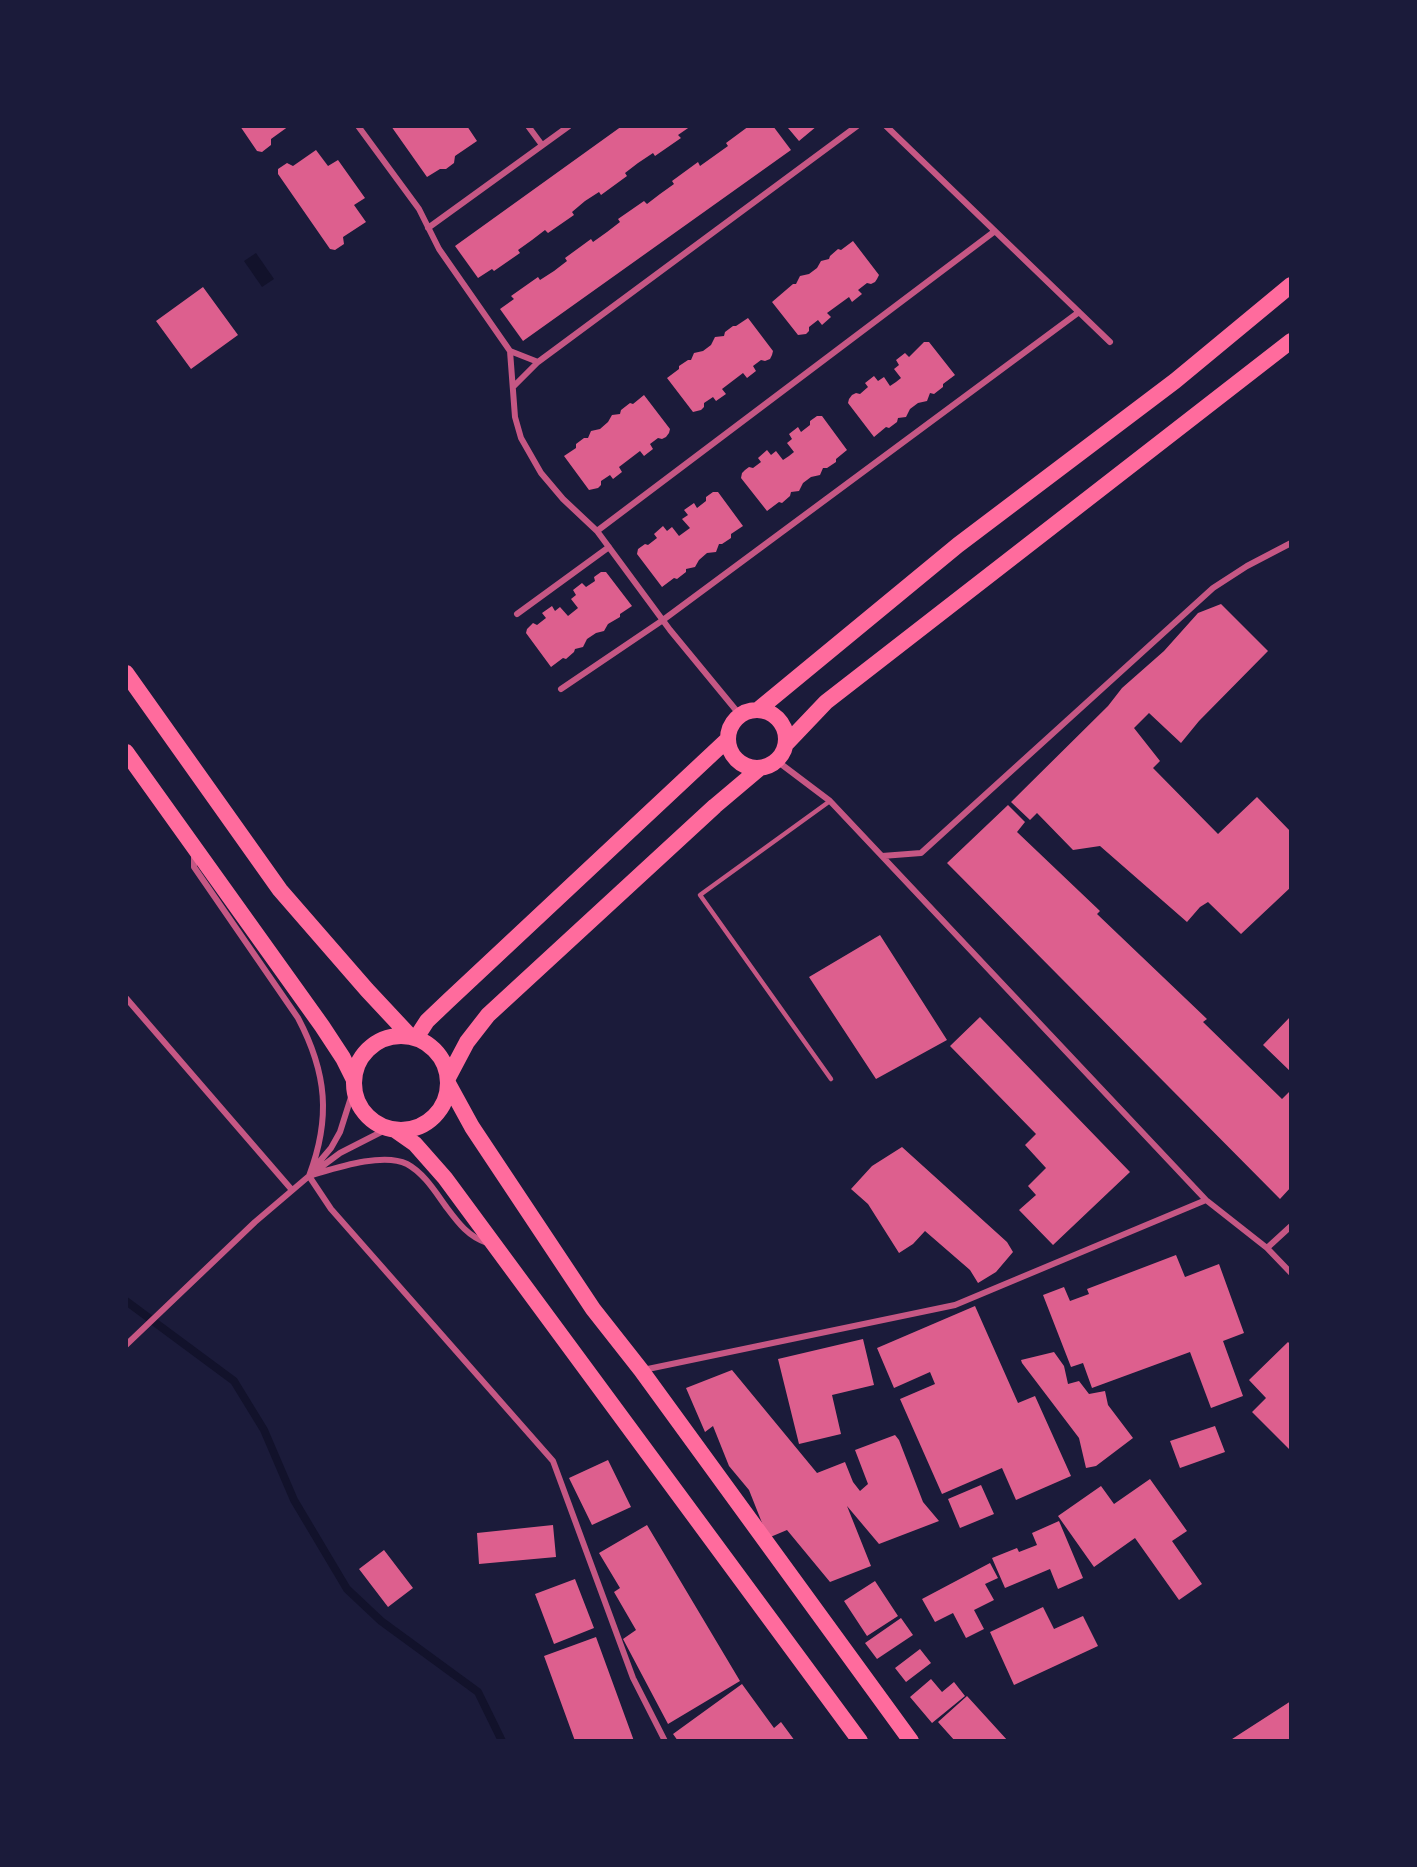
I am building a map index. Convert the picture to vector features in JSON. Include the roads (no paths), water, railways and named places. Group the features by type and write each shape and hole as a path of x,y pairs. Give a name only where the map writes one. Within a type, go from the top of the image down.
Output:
{"highway":[{"path":"760,768 750,767 734,757 728,739 729,730 740,715 759,709 958,545 1175,381 1291,285"},
{"path":"786,744 826,702 1291,341"},
{"path":"126,674 280,890 367,990 413,1037"},
{"path":"392,1129 417,1128 436,1116 443,1106 449,1081 467,1042 488,1016 715,806 760,768 777,761 786,744 783,725 777,717 759,709"},
{"path":"413,1037 448,1001 728,739"},
{"path":"126,752 322,1026 343,1058 354,1084 358,1103 364,1113 373,1121 392,1129 415,1144 435,1165 860,1741"},
{"path":"354,1084 356,1069 368,1049 387,1038 399,1035 413,1037 431,1045 439,1053 445,1063 458,1103 593,1309 641,1370 910,1741"}],"street":[{"path":"358,126 419,209 439,249 510,351 515,417 520,438 528,453 563,499 597,531 663,620 740,715"},
{"path":"528,126 542,146"},
{"path":"428,228 569,126"},
{"path":"513,387 538,362 857,126"},
{"path":"886,126 1110,342"},
{"path":"597,531 995,231"},
{"path":"561,689 663,620 1079,312"},
{"path":"510,351 538,362"},
{"path":"882,856 921,853 1213,588 1247,566 1291,543"},
{"path":"517,614 609,547"},
{"path":"777,761 830,801 1206,1200 1267,1248 1291,1273"},
{"path":"193,845 194,867 298,1018 311,1043 320,1076 323,1106 317,1153 309,1176"},
{"path":"126,998 292,1190"},
{"path":"309,1176 331,1148 340,1132 354,1084"},
{"path":"126,1345 255,1222 309,1176 340,1153 392,1129"},
{"path":"309,1176 349,1165 389,1161 405,1163 423,1177 462,1228 476,1239 495,1247"},
{"path":"309,1176 331,1209 554,1461 633,1678 665,1741"},
{"path":"641,1370 955,1305 1206,1200"},
{"path":"1267,1248 1291,1226"}],"lane":[{"path":"830,801 700,895 831,1079"}],"waterway":[{"path":"126,1301 234,1381 264,1430 294,1500 347,1589 381,1621 478,1692 502,1741"}]}
